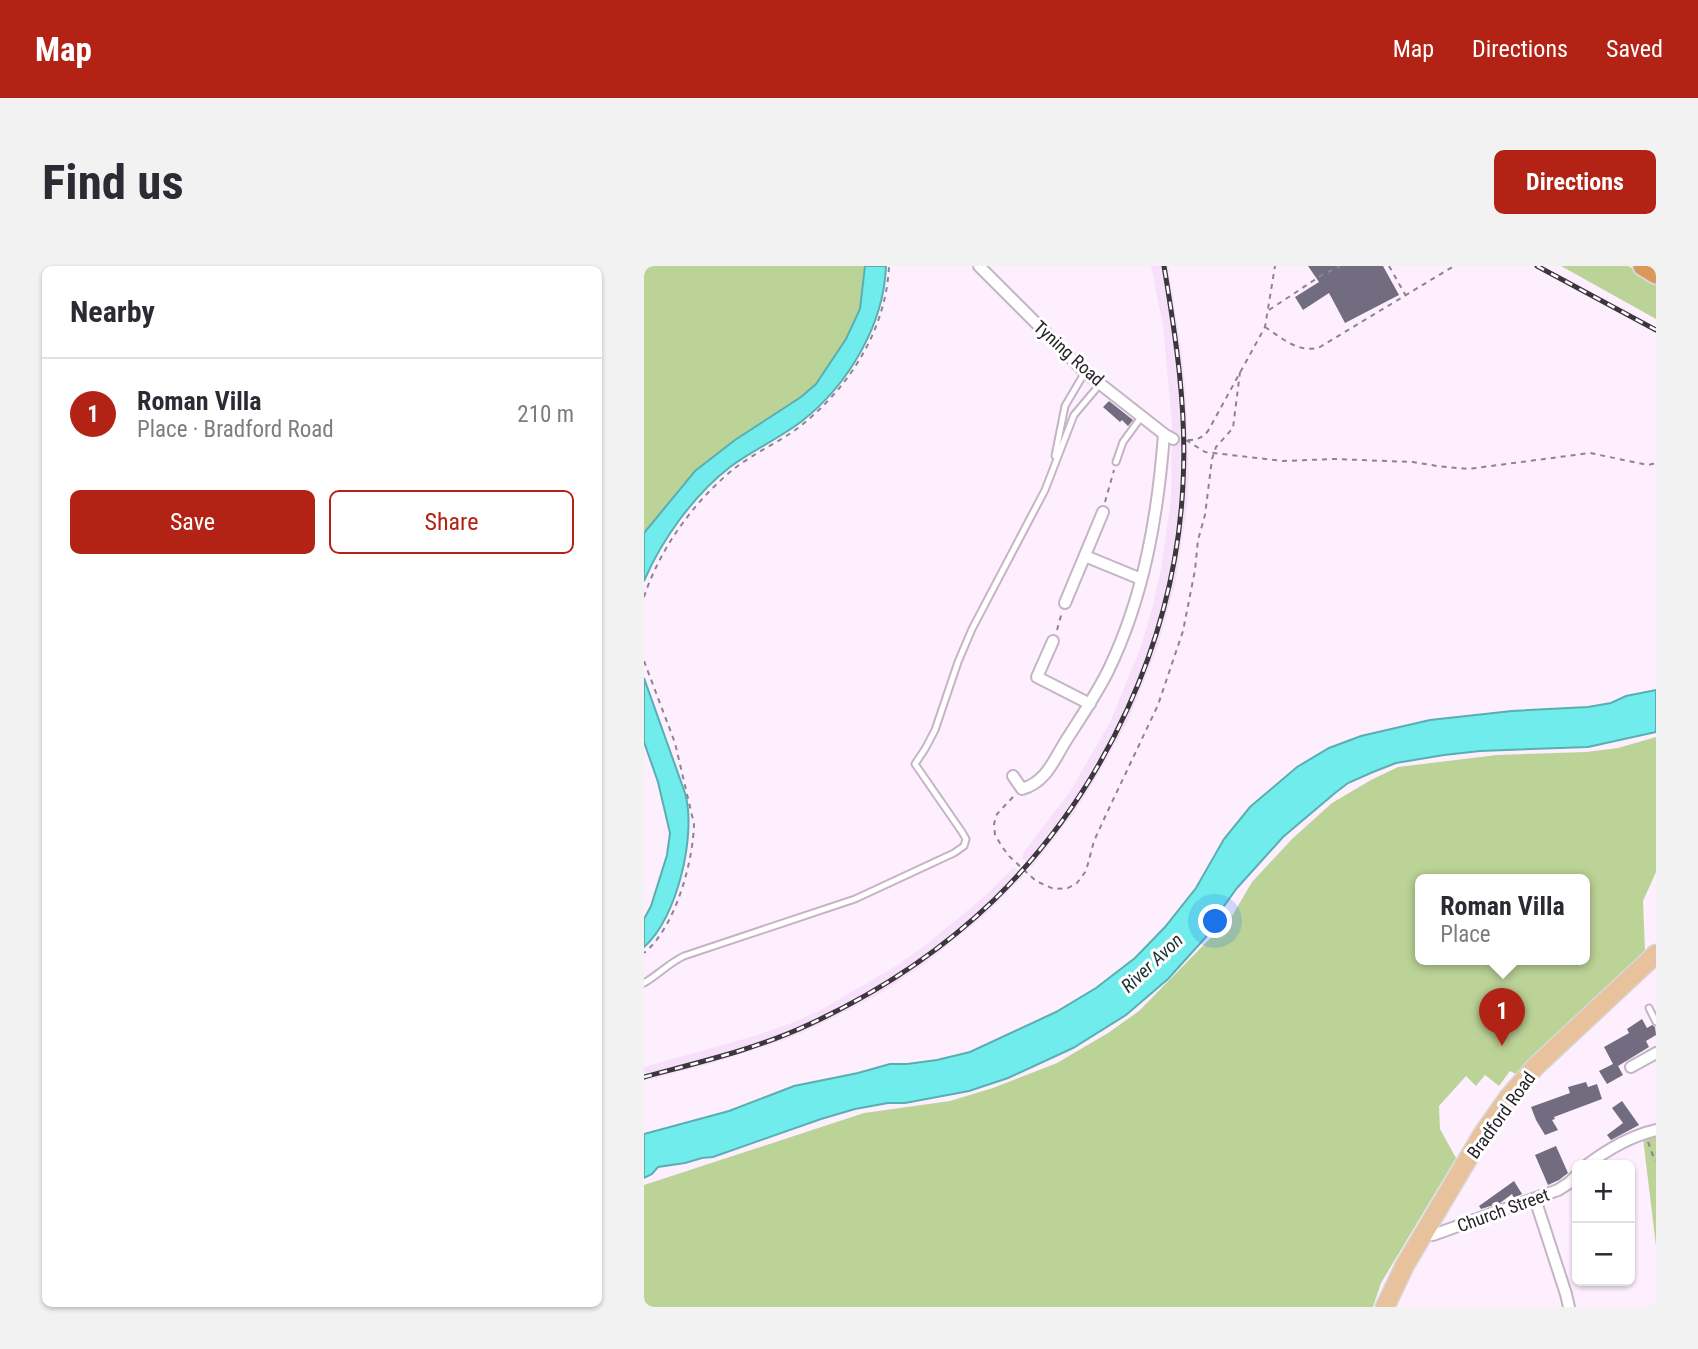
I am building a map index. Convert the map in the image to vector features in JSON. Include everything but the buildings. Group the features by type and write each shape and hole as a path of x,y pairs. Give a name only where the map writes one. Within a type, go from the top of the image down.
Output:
{"highway":[{"path":"1643,266 1656,274"}],"main road":[{"name":"Bradford Road","path":"1385,1307 1405,1265 1482,1135 1508,1098 1535,1067 1656,954"}],"street":[{"name":"Tyning Road","path":"979,266 1085,372 1168,436 1151,541 1126,630 1108,671 1051,768 1030,787 1022,789"},
{"path":"1065,603 1103,512"},
{"path":"1085,556 1141,579"},
{"path":"1053,641 1037,677 1090,704"},
{"path":"1013,776 1022,789"},
{"path":"1631,1068 1656,1053"},
{"path":"1594,1160 1637,1135 1656,1130"},
{"name":"Church Street","path":"1424,1233 1433,1235 1535,1199 1558,1190 1572,1180"},
{"path":"1535,1199 1569,1307"}],"lane":[{"path":"1054,466 1065,406 1085,372"},
{"path":"644,983 684,956 855,899 964,846 966,839 962,832 915,764 935,730 972,629 1045,489 1074,415 1101,383"},
{"path":"1116,463 1123,442 1142,416"},
{"path":"1649,1009 1656,1022"}],"path":[{"path":"644,597 664,551 709,492 736,468 817,413 841,387 868,346 883,309 889,266"},
{"path":"1275,266 1265,327 1203,437 1186,440 1199,449 1283,461 1334,459 1413,462 1468,469 1590,453 1648,465 1656,463"},
{"path":"1268,311 1340,266"},
{"path":"1389,266 1406,296"},
{"path":"1265,327 1302,349 1312,350 1454,266"},
{"path":"1022,789 997,814 995,835 1010,858 1036,881 1054,889 1068,888 1077,883 1086,871 1099,830 1158,705 1183,631 1198,540 1205,515 1212,459 1216,447 1233,428 1240,372"},
{"path":"1103,512 1116,463"},
{"path":"1053,641 1065,603"},
{"path":"644,661 675,743 694,824 694,838 670,919 659,938 644,953"},
{"path":"1648,1143 1655,1160"}],"shaded area":[{"path":"1151,266 1168,266 1186,398 1189,474 1176,580 1158,646 1128,721 1073,814 1032,867 1022,858 1024,852 1069,793 1110,722 1140,649 1161,569 1171,499 1172,423 1163,326"},
{"path":"1014,867 1024,876 986,914 926,963 881,993 790,1038 713,1063 644,1081 644,1067 754,1036 819,1011 923,947 985,896"}],"green space":[{"path":"644,266 865,266 860,309 846,339 816,384 683,484 644,533"},
{"path":"1561,266 1628,266 1656,282 1656,319"},
{"path":"1656,737 1656,872 1643,901 1645,952 1516,1074 1510,1071 1499,1086 1485,1075 1476,1086 1466,1076 1439,1106 1440,1129 1456,1158 1381,1283 1373,1307 644,1307 644,1185 864,1113 950,1101 993,1088 1057,1063 1139,1011 1232,916 1252,882 1292,839 1332,803 1398,767 1497,755 1586,752 1618,748"},
{"path":"1656,1133 1656,1246 1643,1138"}],"water":[{"path":"865,266 886,266 884,288 871,331 848,372 819,406 802,421 730,467 704,491 670,534 644,581 644,533 695,471 816,384 846,339 860,309"},
{"path":"644,678 685,793 688,830 686,852 675,897 656,934 644,947 644,919 651,906 667,855 670,833 658,782 644,742"},
{"name":"River Avon","path":"1656,690 1656,732 1588,747 1444,755 1396,763 1348,783 1283,837 1237,888 1206,937 1168,979 1126,1015 1073,1048 1008,1078 969,1091 855,1109 713,1157 658,1167 644,1178 644,1134 729,1111 794,1086 890,1064 937,1060 970,1052 1056,1012 1096,988 1135,958 1165,927 1196,888 1224,839 1250,807 1297,767 1329,748 1361,736 1430,720 1512,711 1588,707"}],"railway":[{"path":"644,1077 770,1041 835,1012 884,985 974,919 1034,857 1069,811 1101,761 1128,709 1166,598 1177,541 1184,456 1182,401 1164,266"},
{"path":"1537,266 1656,330"}],"place":[{"name":"Roman Villa","path":"1502,1046"}]}
